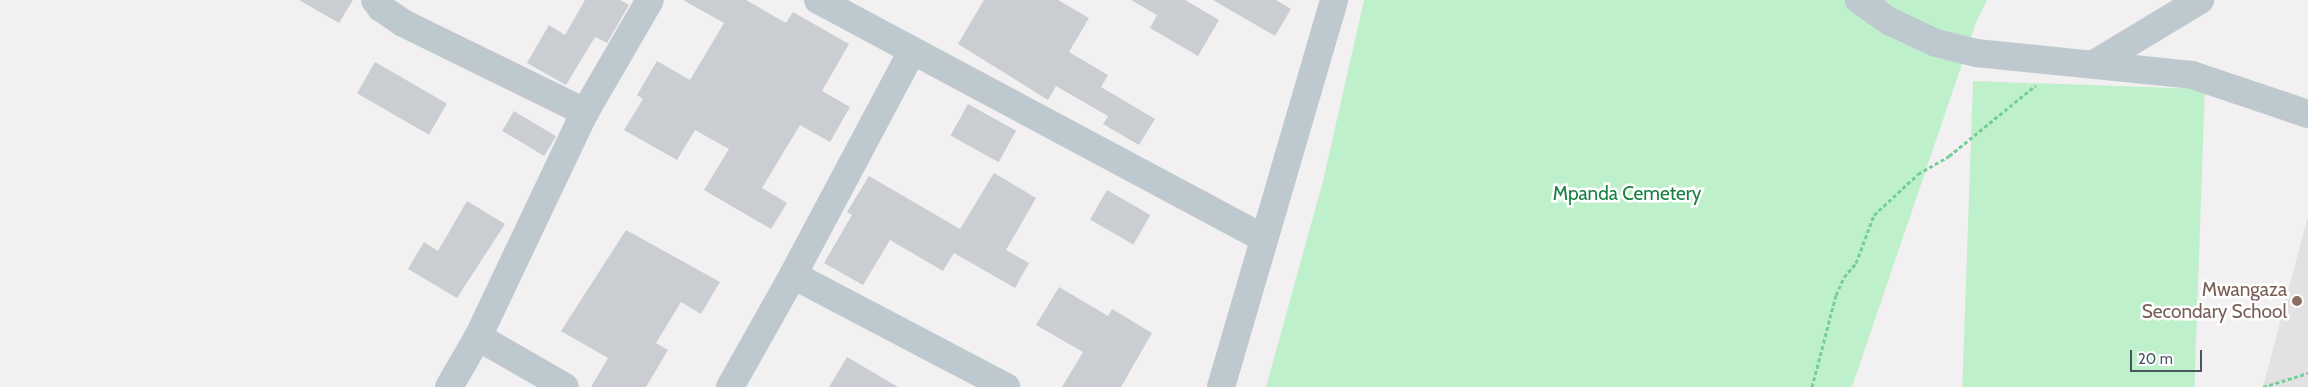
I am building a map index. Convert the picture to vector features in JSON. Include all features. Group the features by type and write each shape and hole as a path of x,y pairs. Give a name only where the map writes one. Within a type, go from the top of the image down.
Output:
{"street":[{"path":"375,0 381,8 403,23 585,112"},
{"path":"449,387 478,337 585,112 650,0"},
{"path":"818,0 1263,238"},
{"path":"1221,387 1334,0"},
{"path":"1859,0 1891,22 1936,43 1976,53 2192,75 2308,114"},
{"path":"2094,64 2200,0"},
{"path":"730,387 794,275 912,51"},
{"path":"794,275 1006,387"},
{"path":"478,337 565,387"}],"path":[{"path":"1812,387 1836,295 1844,277 1856,263 1874,215 1918,174 1949,156 2066,61"},
{"path":"2263,387 2308,373"}],"shaded area":[{"name":"Mwangaza Secondary School","path":"2308,216 2308,387 2263,387"}],"green space":[{"name":"Mpanda Cemetery","path":"1364,0 1987,0 1977,20 1852,387 1266,387 1323,181"},
{"path":"1973,81 2205,89 2194,387 1962,387"}],"building":[{"path":"299,0 353,0 339,23"},
{"path":"585,0 620,0 629,5 607,43 595,37 566,85 527,63 549,25 565,35"},
{"path":"683,0 746,0 786,23 793,12 849,44 822,91 850,107 830,142 800,125 762,188 787,203 771,229 704,190 729,149 695,130 677,160 624,130 643,99 637,95 657,61 690,80 724,23"},
{"path":"984,0 1058,0 1089,18 1069,52 1108,75 1101,87 1155,119 1139,145 1103,124 1108,116 1056,86 1048,100 958,44"},
{"path":"1131,0 1185,0 1219,20 1198,56 1150,28 1157,15"},
{"path":"1213,0 1276,0 1291,9 1275,36"},
{"path":"375,62 447,104 429,135 357,93"},
{"path":"968,104 1016,131 999,162 951,135"},
{"path":"514,111 556,136 544,156 502,131"},
{"path":"994,173 1036,198 1006,250 1029,263 1015,288 954,253 943,271 890,240 863,285 824,263 852,215 847,212 869,176 960,229"},
{"path":"1107,190 1150,215 1133,244 1090,219"},
{"path":"467,201 505,224 457,298 408,269 424,242 438,251"},
{"path":"626,230 720,282 701,314 681,302 656,343 668,350 646,387 591,387 608,358 561,331"},
{"path":"1059,287 1108,316 1112,309 1152,333 1121,387 1062,387 1083,352 1036,325"},
{"path":"847,357 898,387 829,387"}],"place":[{"name":"Mwangaza Secondary School","path":"2297,301"}]}
